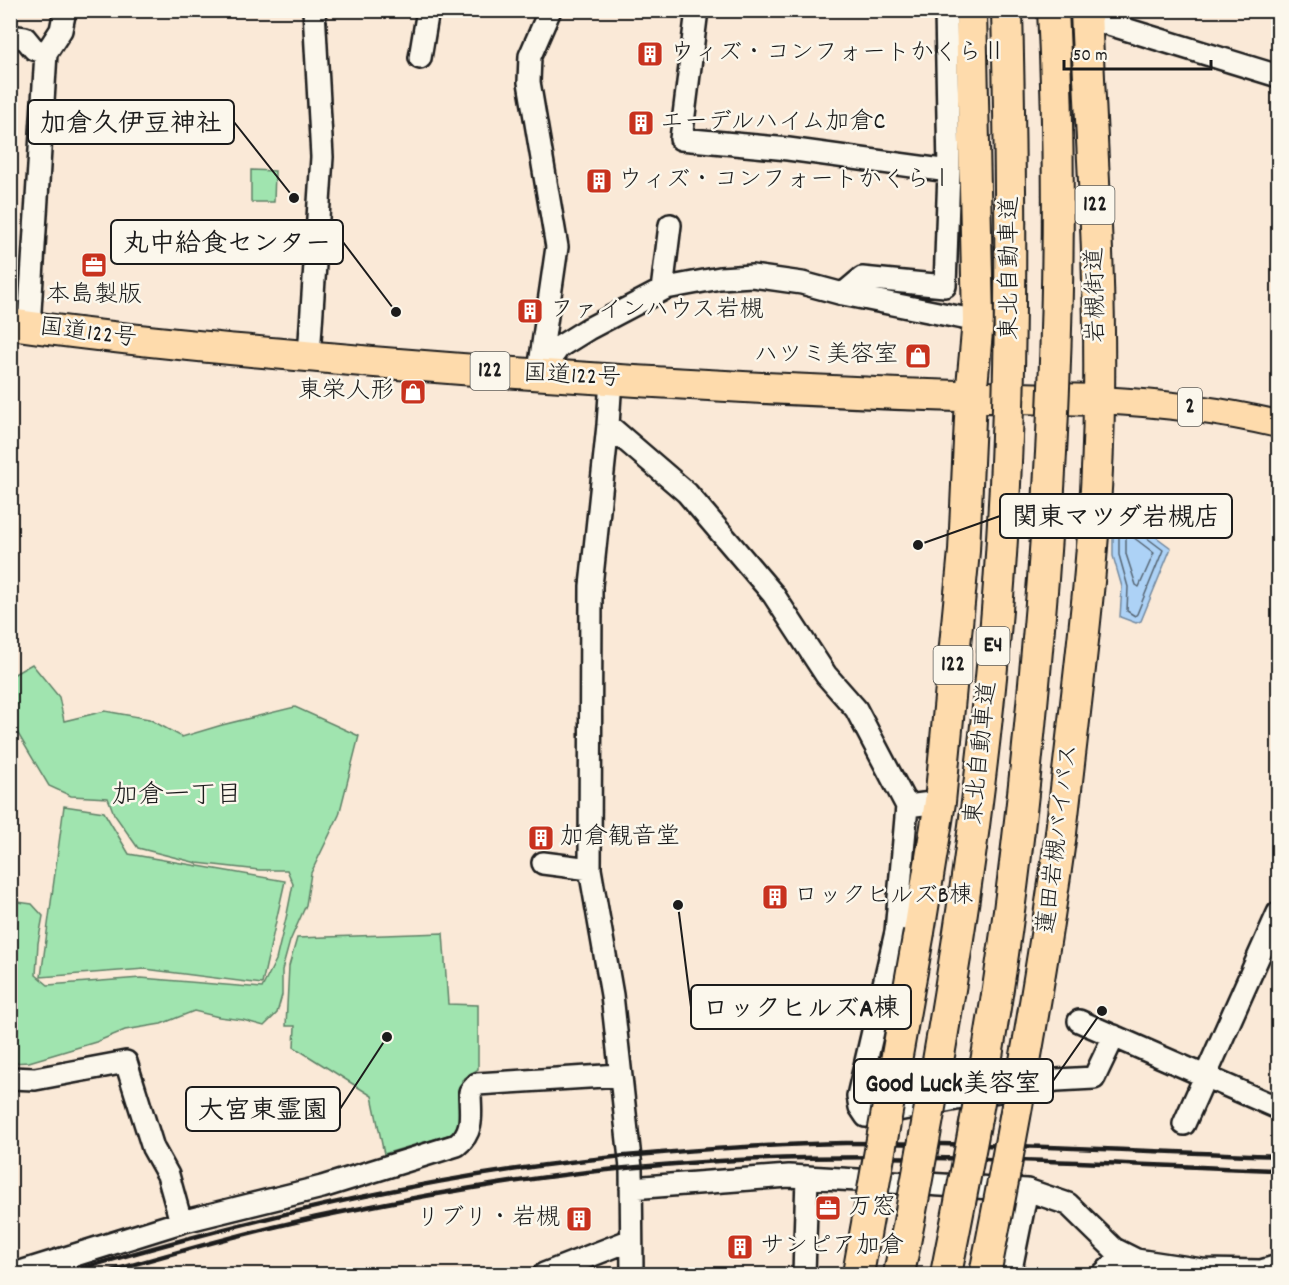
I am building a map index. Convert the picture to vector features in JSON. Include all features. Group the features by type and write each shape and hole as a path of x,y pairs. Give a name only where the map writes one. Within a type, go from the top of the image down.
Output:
{"highway":[{"name":"122","path":"858,1275 920,932 940,802 964,551 971,397 978,321 971,10"},
{"name":"東北自動車道","path":"899,1275 947,1012 970,860 989,691 1003,524 1011,358 1011,194 1007,10"},
{"name":"東北自動車道","path":"946,1275 976,1120 1003,953 1032,712 1052,458 1057,305 1058,165 1053,10"},
{"name":"岩槻街道","path":"1086,14 1096,212 1099,400"},
{"name":"国道122号","path":"20,326 309,357 538,376 971,397 1099,400"},
{"name":"蓮田岩槻バイパス","path":"985,1275 1044,956 1061,832 1093,539 1099,400"}],"main road":[{"name":"2","path":"1099,400 1155,402 1200,408 1278,424"}],"street":[{"path":"20,326 45,53 61,30 65,10"},
{"path":"309,357 322,157 314,10"},
{"path":"420,58 428,10"},
{"path":"538,376 557,247 529,82 530,56 550,10"},
{"path":"697,10 681,139 788,149 949,171"},
{"path":"843,294 862,278 945,286 949,171 946,10"},
{"path":"1086,14 1278,76"},
{"path":"10,39 25,38 34,49 45,53"},
{"path":"662,290 670,225"},
{"path":"538,376 559,347 588,329 662,290 690,282 752,276 802,283 843,294 978,321"},
{"path":"611,379 591,586 590,869 612,995 631,1168 632,1275"},
{"path":"608,425 687,493 774,594 826,675 856,709 907,806 896,932 858,1096 860,1107 866,1116 1058,1080 1094,1078 1114,1036"},
{"path":"907,806 940,802"},
{"path":"543,863 590,869"},
{"path":"1184,1124 1278,913"},
{"path":"1079,1021 1278,1108"},
{"path":"10,1078 35,1079 126,1062 153,1148 168,1175 181,1222"},
{"path":"14,1275 181,1222 322,1187 457,1145 469,1132 470,1092 477,1084 620,1075"},
{"path":"631,1188 789,1176 1027,1190 1068,1204 1124,1256 1202,1272 1267,1271"},
{"path":"804,1275 807,1177"},
{"path":"1010,1275 1027,1190"},
{"path":"544,1275 631,1240"},
{"path":"1103,1275 1124,1256"}],"green space":[{"path":"251,170 275,171 274,202 251,202"},
{"path":"32,664 59,697 64,721 105,711 149,719 182,737 295,707 359,736 339,815 311,873 306,905 290,941 282,970 282,995 277,1013 264,1026 194,1011 161,1024 125,1030 96,1042 29,1062 11,1063 11,901 32,904 43,916 36,975 48,985 141,978 262,988 276,960 293,884 287,870 259,870 197,863 138,848 114,814 108,798 71,796 49,786 11,722 11,676"},
{"path":"64,806 104,812 129,854 285,881 262,984 145,969 41,977"},
{"path":"443,933 448,1004 478,1005 478,1069 462,1080 458,1132 384,1154 372,1096 294,1047 295,1026 286,1026 289,966 297,938"}],"water":[{"path":"1113,505 1171,548 1141,621 1136,623 1120,617 1122,587 1113,556"}],"railway":[{"path":"63,1274 210,1233 359,1197 509,1170 585,1160 730,1148 846,1143 1008,1146 1278,1156"},
{"path":"100,1274 307,1219 418,1197 621,1168 739,1160 893,1157 1278,1170"}],"place":[{"name":"ウィズ・コンフォートかくらⅡ","path":"650,54"},
{"name":"エーデルハイム加倉C","path":"641,123"},
{"name":"ウィズ・コンフォートかくらⅠ","path":"599,181"},
{"name":"加倉久伊豆神社","path":"294,198"},
{"name":"本島製版","path":"94,265"},
{"name":"ファインハウス岩槻","path":"530,311"},
{"name":"丸中給食センター","path":"396,312"},
{"name":"ハツミ美容室","path":"918,356"},
{"name":"東栄人形","path":"413,392"},
{"name":"関東マツダ岩槻店","path":"918,545"},
{"name":"加倉観音堂","path":"541,838"},
{"name":"ロックヒルズB棟","path":"775,897"},
{"name":"ロックヒルズA棟","path":"678,905"},
{"name":"Good Luck美容室","path":"1102,1011"},
{"name":"大宮東霊園","path":"387,1037"},
{"name":"万窓","path":"828,1208"},
{"name":"リブリ・岩槻","path":"579,1219"},
{"name":"サンピア加倉","path":"740,1247"}],"district":[{"name":"加倉一丁目","path":"177,796"}]}
